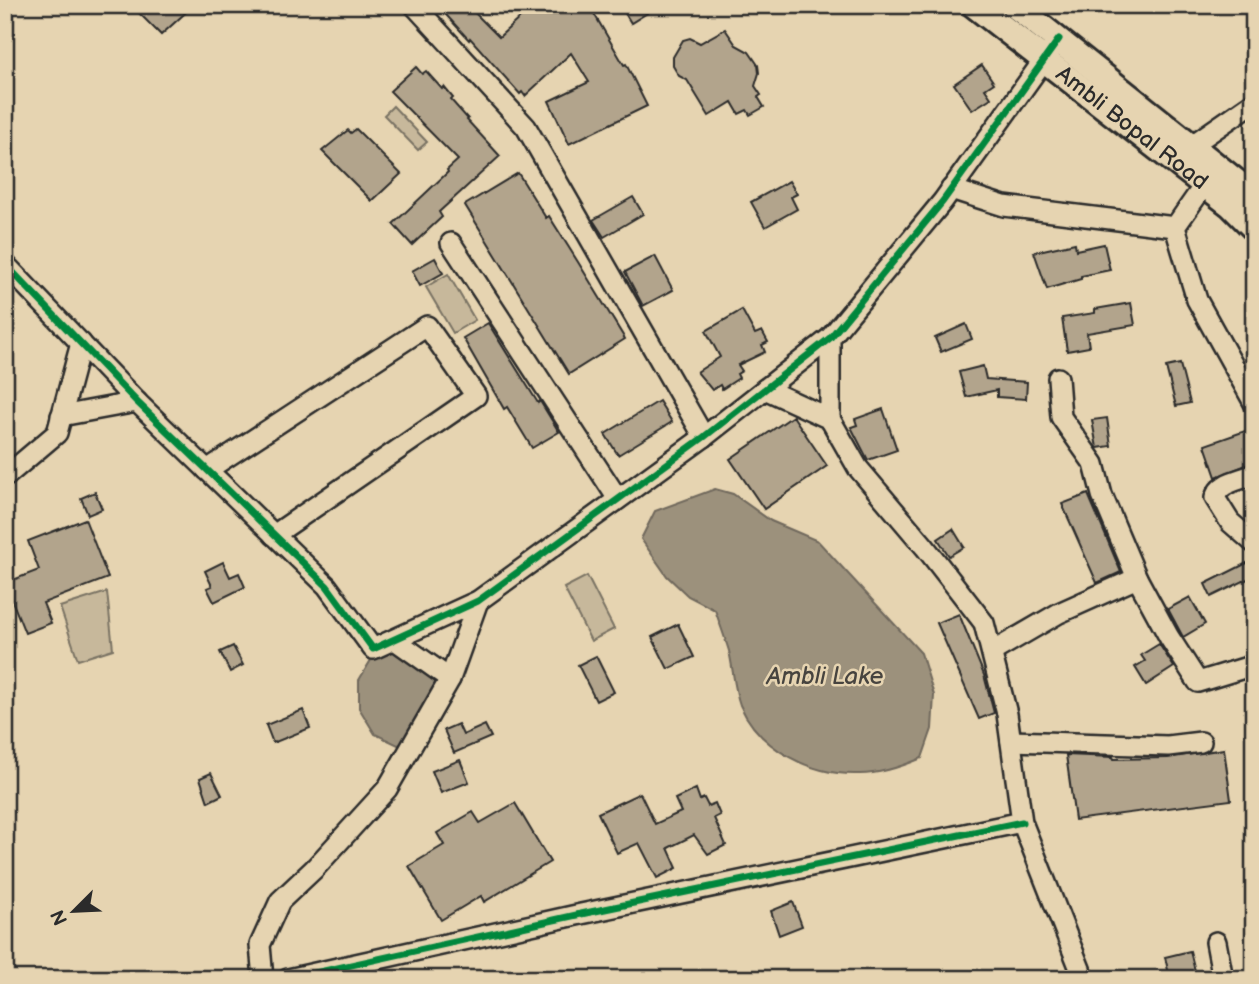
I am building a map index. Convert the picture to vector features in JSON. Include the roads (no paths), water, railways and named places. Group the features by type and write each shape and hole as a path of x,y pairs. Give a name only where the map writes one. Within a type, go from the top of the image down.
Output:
{"street":[{"path":"414,5 526,127 704,437"},
{"name":"Ambli Bopal Road","path":"974,5 1205,184 1242,196"},
{"name":"Ambli Bopal Road","path":"1014,5 1192,145 1242,196 1254,228"},
{"path":"5,264 137,402 327,586 373,649 478,601 704,437 830,338 951,189 1059,39"},
{"path":"1192,145 1254,102"},
{"path":"1175,227 1205,184"},
{"path":"951,189 1004,206 1175,227"},
{"path":"1175,227 1197,300 1254,403"},
{"path":"452,243 618,499"},
{"path":"207,470 427,326 476,396 274,535"},
{"path":"830,338 830,419 858,468 925,547 984,623 1007,714 1023,822 1084,979"},
{"path":"5,477 57,433 81,343"},
{"path":"1058,378 1061,417 1094,464 1102,495 1137,578 1169,637 1198,682 1254,665"},
{"path":"765,389 830,419"},
{"path":"61,416 137,402"},
{"path":"1254,474 1223,486 1215,498 1230,522 1254,543"},
{"path":"992,652 1059,613 1137,578"},
{"path":"264,979 260,945 280,901 314,870 387,789 450,678 478,601"},
{"path":"395,640 450,678"},
{"path":"1011,741 1168,746 1201,743"},
{"path":"288,979 568,917 1023,822"},
{"path":"1216,942 1223,979"}],"water":[{"name":"Ambli Lake","path":"715,489 733,494 771,521 818,541 921,653 934,695 932,729 922,758 868,774 824,770 806,765 774,747 749,721 740,705 729,651 715,610 688,596 667,576 641,539 655,511"},
{"path":"403,650 431,667 441,690 413,741 398,745 375,734 359,708 359,680 374,655"}]}
